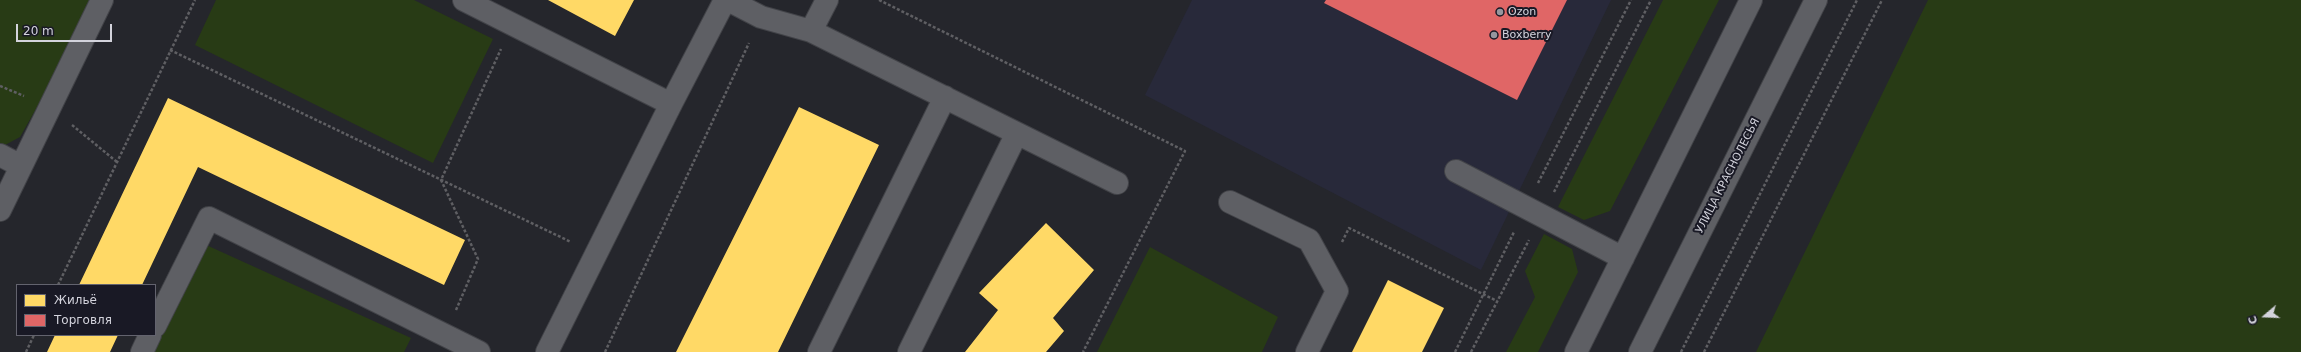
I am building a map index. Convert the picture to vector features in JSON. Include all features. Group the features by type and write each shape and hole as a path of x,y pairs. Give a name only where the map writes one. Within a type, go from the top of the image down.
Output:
{"street":[{"path":"0,210 102,0"},
{"path":"464,0 671,104"},
{"path":"547,352 671,104 725,0"},
{"path":"728,0 761,17 811,31 1016,135 1117,184"},
{"path":"811,31 827,0"},
{"path":"1576,352 1751,0"},
{"name":"УЛИЦА КРАСНОЛЕСЬЯ","path":"1640,352 1816,0"},
{"path":"819,352 945,98"},
{"path":"909,352 1016,135"},
{"path":"0,155 21,166"},
{"path":"1456,171 1623,258"},
{"path":"1230,202 1308,240 1338,291 1307,352"},
{"path":"156,324 209,218 446,334 479,352"},
{"path":"142,352 150,336"}],"path":[{"path":"58,284 195,0"},
{"path":"1471,352 1497,301 1534,212 1631,0"},
{"path":"1454,352 1483,295 1534,212 1651,0"},
{"path":"1681,352 1857,0"},
{"path":"1704,352 1882,0"},
{"path":"605,352 761,17"},
{"path":"441,180 513,25"},
{"path":"170,50 596,254"},
{"path":"441,180 478,259 446,334"},
{"path":"1327,273 1349,228 1497,301"},
{"path":"26,352 34,336"}],"shaded area":[{"path":"1192,0 1611,0 1481,270 1145,95"}],"green space":[{"path":"0,0 92,0 57,72 20,137 5,145 0,144"},
{"path":"216,0 414,0 493,39 433,163 195,45"},
{"path":"1663,0 1719,0 1610,211 1584,220 1558,207"},
{"path":"1928,0 2301,0 2301,352 1756,352"},
{"path":"1544,234 1572,249 1578,272 1538,352 1506,352 1535,297 1525,271"},
{"path":"204,244 411,338 404,352 151,352"},
{"path":"1150,247 1278,317 1262,352 1097,352"}],"building: Жильё":[{"path":"548,0 634,0 615,36"},
{"path":"168,98 465,240 444,285 198,167 142,284 79,284"},
{"path":"799,107 879,145 778,352 676,352"},
{"path":"1046,223 1094,270 1053,318 1064,331 1046,352 965,352 998,310 979,293"},
{"path":"1388,280 1444,308 1422,352 1352,352"},
{"path":"55,336 118,336 110,352 47,352"}],"building: Торговля":[{"path":"1326,0 1567,0 1517,100 1324,3"}],"place":[{"name":"Ozon","path":"1500,12"},
{"name":"Boxberry","path":"1494,35"}]}
